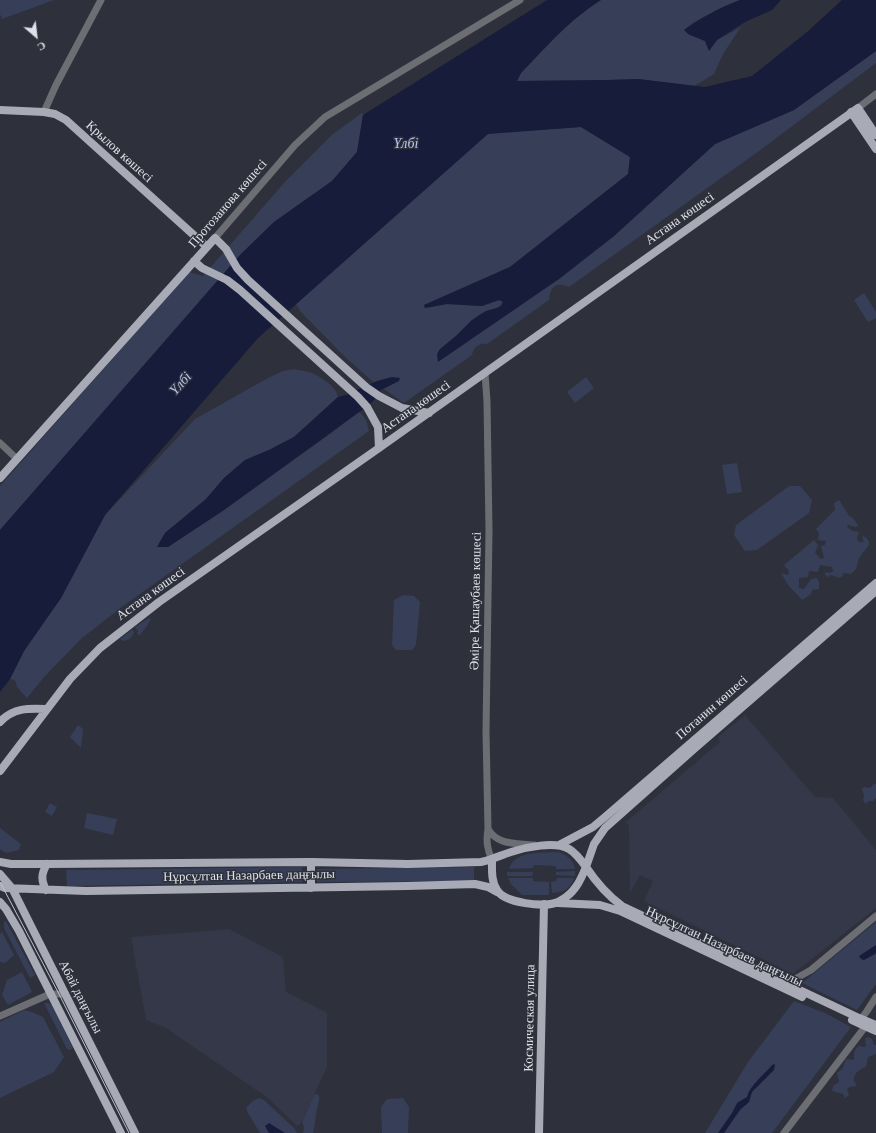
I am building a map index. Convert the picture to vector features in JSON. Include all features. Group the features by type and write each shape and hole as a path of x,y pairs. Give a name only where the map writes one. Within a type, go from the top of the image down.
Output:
{"main road":[{"name":"Крылов көшесі","path":"0,110 44,112 55,114 66,120 207,247"},
{"path":"854,110 876,135"},
{"path":"854,110 876,149"},
{"name":"Астана көшесі","path":"0,771 70,679 103,646 161,601 429,413 854,110"},
{"name":"Протозанова көшесі","path":"0,478 104,364 215,238"},
{"path":"215,238 226,249 237,268 260,291 366,387 379,396 402,408 429,413"},
{"path":"194,261 206,270 227,280 240,290 358,397 367,407 378,427 379,448"},
{"name":"Потанин көшесі","path":"559,845 586,831 601,820 876,583"},
{"name":"Потанин көшесі","path":"586,867 594,844 605,828 876,591"},
{"path":"0,722 11,713 18,710 32,708 46,709"},
{"name":"Нұрсұлтан Назарбаев даңғылы","path":"0,862 11,864 311,862 408,864 482,862 492,860 511,852 540,846 559,845 569,849 580,859 601,888 622,906 859,1020 876,1025"},
{"path":"492,860 492,874 494,884 498,892"},
{"path":"311,862 311,888"},
{"path":"46,890 42,882 42,876 47,864"},
{"path":"557,903 576,888 586,867"},
{"name":"Абай даңғылы","path":"0,874 12,888 135,1133"},
{"name":"Нұрсұлтан Назарбаев даңғылы","path":"0,886 46,890 311,888 475,884 488,887 510,899 520,902 600,905 620,911 794,989"},
{"name":"Абай даңғылы","path":"0,902 19,931 121,1133"},
{"name":"Космическая улица","path":"539,1133 544,904"},
{"name":"Нұрсұлтан Назарбаев даңғылы","path":"859,1020 865,1027 876,1031"}],"street":[{"path":"44,112 56,84 101,0"},
{"name":"Протозанова көшесі","path":"215,238 295,145 325,117 520,0"},
{"name":"Астана көшесі","path":"854,110 876,94"},
{"name":"Әміре Қашаубаев көшесі","path":"485,373 489,530 486,731 488,829 486,840 492,860"},
{"path":"0,443 17,459"},
{"path":"488,829 492,836 499,840 540,846"},
{"path":"794,989 795,979 811,970 876,916"},
{"path":"0,1016 50,994 65,994"},
{"path":"859,1020 876,997"},
{"path":"784,1133 865,1027"}],"shaded area":[{"path":"0,0 54,0 2,19 0,14"},
{"path":"601,0 740,0 725,6 693,23 688,34 705,41 709,50 717,40 741,27 723,54 714,74 694,86 638,79 516,81 521,73 559,34 578,16"},
{"path":"876,51 876,63 759,151 569,287 564,285 554,286 549,300 487,344 477,346 472,355 404,403 371,380 344,356 300,311 296,304 488,133 581,127 630,157 628,174 510,267 424,305 425,308 447,304 482,306 499,300 503,302 498,307 479,315 457,335 559,279 614,236 715,144 794,110"},
{"path":"362,113 363,115 357,152 332,181 274,222 239,256 0,530 0,486 189,272 203,276 284,183 333,134"},
{"path":"864,293 876,312 876,318 868,322 854,300"},
{"path":"294,369 314,374 323,379 333,387 338,397 294,437 245,460 224,478 206,499 165,533 157,547 168,547 224,510 330,434 359,411 366,420 369,431 123,606 81,639 45,676 27,698 17,687 15,680 10,679 24,651 61,598 105,515 195,419 268,378 283,371"},
{"path":"586,377 594,388 575,403 567,392"},
{"path":"737,463 742,492 727,494 722,465"},
{"path":"789,486 800,486 812,500 809,513 757,550 745,551 734,535 736,525"},
{"path":"839,500 850,517 852,517 858,525 856,527 848,525 847,527 853,531 859,532 857,539 859,542 864,542 862,536 866,537 869,545 859,558 856,569 851,574 843,573 842,574 844,575 840,578 831,575 828,577 825,575 825,572 830,573 833,571 832,567 820,565 818,572 809,571 808,577 799,578 799,588 804,589 811,579 817,578 819,582 819,589 812,590 811,594 802,600 788,585 781,573 788,575 789,571 784,565 814,540 818,545 815,553 821,559 824,558 821,546 825,545 826,541 818,540 819,533 816,529 835,510 834,503"},
{"path":"403,595 414,596 420,602 416,645 412,650 396,650 392,645 394,600"},
{"path":"149,618 151,619 147,626 140,635 137,634 138,631 135,627"},
{"path":"132,630 134,632 133,636 123,641 120,639"},
{"path":"745,715 815,797 833,798 876,850 876,908 793,974 644,901 653,881 640,875 630,893 629,826 626,822 720,742 717,738"},
{"path":"78,725 83,729 81,748 70,737"},
{"path":"876,784 876,798 865,804 863,801 864,796 862,789 864,787 870,788"},
{"path":"50,803 57,807 52,816 45,812"},
{"path":"87,813 117,819 113,835 84,828"},
{"path":"0,828 21,844 19,850 6,853 0,849"},
{"path":"559,852 571,860 575,869 556,869 556,866 534,865 533,868 509,869 517,858 537,853"},
{"path":"302,867 302,882 67,886 66,870"},
{"path":"474,867 474,881 317,882 317,869"},
{"path":"575,871 575,876 556,875 556,872"},
{"path":"507,872 533,872 532,876 507,876"},
{"path":"508,878 533,878 533,881 549,882 549,895 522,895 511,884"},
{"path":"557,878 574,878 569,887 560,892 552,893 551,882 556,881"},
{"path":"6,921 35,975 30,978 4,928 4,922"},
{"path":"876,922 876,984 857,1010 802,983"},
{"path":"229,929 283,957 286,992 327,1013 327,1067 301,1123 297,1126 268,1098 166,1028 146,1020 131,937"},
{"path":"2,932 14,955 5,963 0,962 0,934"},
{"path":"22,972 32,992 8,1005 2,995 7,980"},
{"path":"794,1001 825,1013 851,1027 772,1133 705,1133 748,1062"},
{"path":"44,1003 52,1005 73,1048 70,1050 67,1049"},
{"path":"24,1010 43,1017 64,1057 54,1072 0,1098 0,1022"},
{"path":"869,1037 872,1039 874,1045 876,1045 876,1054 868,1057 866,1067 856,1073 854,1079 857,1086 847,1089 849,1095 845,1098 843,1094 832,1091 833,1086 839,1082 837,1073 843,1068 846,1059 854,1060 854,1052 858,1046 866,1047 865,1038"},
{"path":"314,1095 319,1095 319,1100 313,1133 303,1133 304,1127 302,1122"},
{"path":"259,1098 264,1100 295,1129 297,1133 260,1133 246,1108 253,1101"},
{"path":"403,1098 409,1107 408,1133 382,1133 381,1107 387,1099"}],"water":[{"name":"Үлбі","path":"547,0 601,0 578,16 559,34 521,73 517,81 638,79 705,87 752,76 807,32 842,0 876,0 876,51 794,110 715,144 614,236 559,279 438,362 437,354 440,349 472,320 486,311 501,306 503,302 499,300 482,306 447,304 425,308 424,305 510,267 628,174 630,157 581,127 488,134 258,338 105,515 61,598 24,651 10,679 0,692 0,530 239,256 274,222 332,181 357,152 363,115"},
{"path":"740,0 781,0 772,10 745,22 717,40 709,51 705,41 688,34 684,30 711,13"},
{"path":"392,377 400,378 399,381 381,390 369,405 224,510 168,547 157,547 165,533 206,499 224,478 245,460 294,437 338,397 377,381"},
{"path":"876,945 875,954 864,960 861,959 859,956"},
{"path":"775,1064 774,1070 752,1092 749,1102 740,1110 724,1133 718,1133 737,1103 747,1097 754,1084 772,1065"},
{"path":"269,1123 285,1133 269,1133 265,1126"}],"tram line":[{"path":"0,882 59,994 129,1133"}]}
